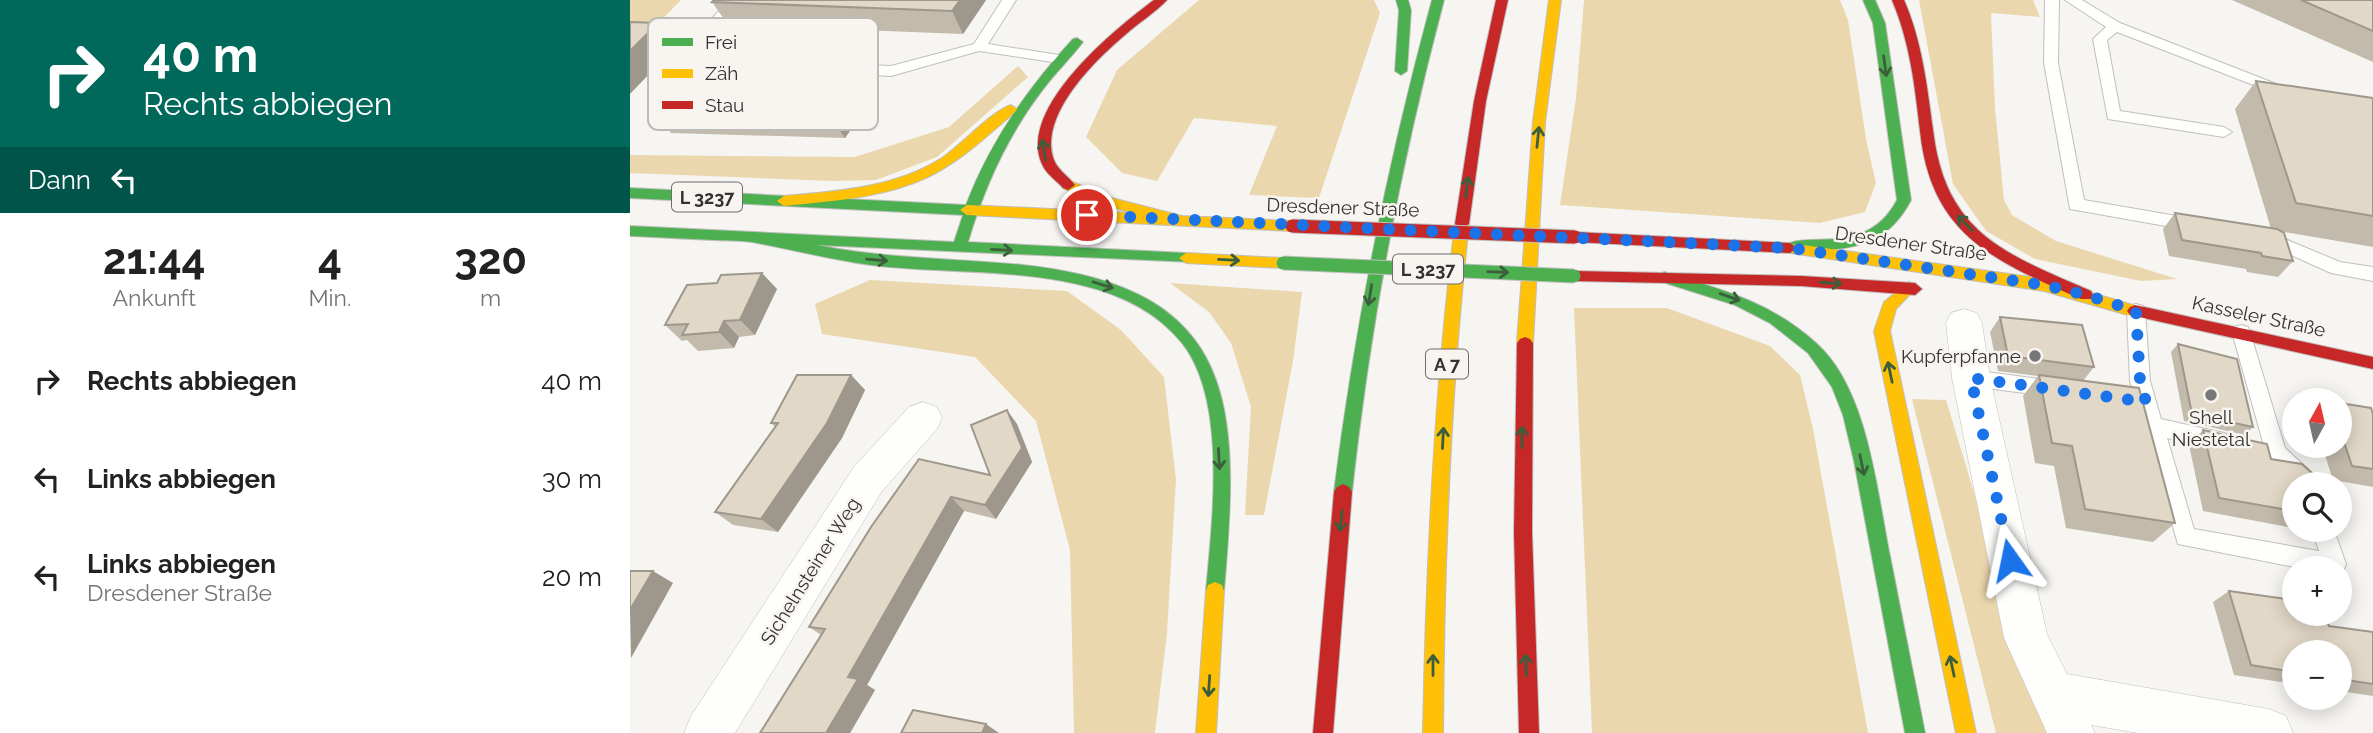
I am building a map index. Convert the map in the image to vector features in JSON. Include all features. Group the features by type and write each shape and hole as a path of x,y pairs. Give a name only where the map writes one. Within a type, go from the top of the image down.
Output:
{"main road":[{"path":"1161,0 1110,41 1072,83 1047,119 1042,146 1051,170 1074,189 1184,220"},
{"path":"1395,156 1405,10 1402,0"},
{"path":"1323,733 1330,624 1350,433 1370,293 1395,156 1438,0"},
{"name":"A 7","path":"1433,733 1433,616 1451,299 1474,138 1502,0"},
{"path":"1790,248 1868,237 1890,227 1902,210 1904,200 1879,23 1869,0"},
{"path":"1898,0 1910,26 1935,174 1951,208 1973,232 1996,250 2086,295"},
{"path":"1530,733 1524,622 1522,442 1525,302 1537,145 1556,4"},
{"path":"959,248 968,209 986,168 1027,97 1059,59 1086,33"},
{"path":"784,201 883,188 912,179 949,158 1027,97"},
{"name":"Dresdener Straße","path":"630,193 1790,248 2001,277 2086,295 2136,311"},
{"name":"L 3237","path":"630,231 1283,263 1801,281 1933,291"},
{"path":"762,239 860,259 1084,280 1118,290 1150,306 1185,337 1204,369 1216,406 1222,505 1206,733"},
{"path":"1664,277 1731,297 1774,317 1809,345 1837,379 1846,398 1860,456 1907,679 1915,733"},
{"path":"1909,288 1888,306 1882,331 1966,733"},
{"name":"L 3237","path":"2057,305 2136,311"},
{"name":"Kasseler Straße","path":"2136,311 2373,362"}],"street":[{"path":"1964,323 1971,378 2026,638 2063,714 2269,733"},
{"name":"Sichelnsteiner Weg","path":"708,733 868,479 923,418"}],"lane":[{"path":"720,18 737,0"},
{"path":"979,47 1009,0"},
{"path":"2052,0 2051,63 2076,205 2211,228"},
{"path":"2072,0 2115,26 2300,96"},
{"path":"2115,26 2101,39 2113,115 2224,132"},
{"path":"878,70 891,71 979,47 1059,59"},
{"path":"2252,234 2266,237 2337,268 2373,274"},
{"path":"2136,311 2140,381 2186,537 2335,564 2327,542"},
{"path":"2241,332 2276,453"},
{"path":"1971,378 2078,393"},
{"path":"2119,398 2146,402"},
{"path":"2153,426 2276,453 2297,472"}],"shaded area":[{"path":"630,0 681,0 663,18 648,18 648,34 630,52"},
{"path":"1199,0 1374,0 1380,13 1319,198 1249,195 1277,126 1194,118 1157,181 1122,173 1086,137 1117,70"},
{"path":"1584,0 1840,0 1848,20 1866,139 1876,183 1865,212 1820,223 1560,205 1576,98"},
{"path":"1919,0 2033,0 2040,17 1991,13 1995,108 2004,200 2012,215 2056,241 2177,279 2141,281 2035,259 1986,231 1953,184"},
{"path":"1018,66 1028,77 937,157 876,180 833,181 630,173 630,155 855,157 949,127"},
{"path":"870,280 1067,291 1121,330 1164,377 1176,479 1167,633 1155,733 1074,733 1070,550 1036,421 975,357 822,334 815,304"},
{"path":"1170,283 1302,292 1293,361 1264,515 1245,515 1251,407 1231,343 1209,312"},
{"path":"1574,308 1667,308 1770,346 1800,375 1813,429 1868,733 1592,733"},
{"path":"1912,399 1946,400 2047,733 1996,733"}],"building":[{"path":"960,0 952,11 712,2"},
{"path":"2301,0 2373,0 2373,31"},
{"path":"630,22 648,23 648,33 630,51"},
{"path":"2256,81 2373,98 2373,216 2296,203"},
{"path":"2175,213 2277,229 2284,233 2293,261 2182,240"},
{"path":"762,273 740,320 724,321 719,332 682,335 688,324 665,325 687,285 717,283 721,275"},
{"path":"2000,317 2082,325 2094,367 2008,356"},
{"path":"2178,344 2237,359 2253,427 2192,414"},
{"path":"797,375 851,375 827,423 761,519 715,512 778,423 771,423"},
{"path":"2039,375 2139,388 2175,523 2085,509 2072,446 2052,443"},
{"path":"2352,405 2371,408 2373,414 2373,469 2352,466 2349,458 2352,458"},
{"path":"1007,410 1022,448 985,505 951,497 848,677 858,679 826,733 760,733 825,629 809,627 871,527 919,459 990,475 971,425"},
{"path":"2203,430 2267,444 2271,459 2302,464 2311,472 2282,472 2282,509 2219,498"},
{"path":"630,571 653,571 630,610"},
{"path":"2229,591 2282,598 2282,626 2329,626 2373,632 2373,684 2352,681 2352,640 2282,640 2282,670 2251,665"},
{"path":"913,710 986,724 982,733 901,733"}],"traffic: fast":[{"path":"1401,71 1405,10 1402,0"},
{"path":"1343,492 1359,367 1380,244 1438,0"},
{"path":"1790,248 1841,244 1872,235 1896,216 1904,200 1879,23 1869,0"},
{"path":"959,248 979,190 1004,137 1037,88 1077,42"},
{"path":"630,193 967,210"},
{"path":"630,231 1186,258"},
{"path":"762,239 871,260 1024,271 1072,278 1117,290 1156,310 1188,339 1209,380 1216,406 1222,485 1215,591"},
{"path":"1283,263 1574,276"},
{"path":"1664,277 1740,301 1775,319 1813,349 1839,384 1851,415 1862,461 1915,733"}],"traffic: slow":[{"path":"1525,343 1539,122 1555,0"},
{"path":"784,201 855,193 907,181 947,160 1011,109"},
{"path":"1068,185 1104,201 1184,221"},
{"path":"967,210 1292,226"},
{"path":"1433,733 1443,414 1462,224"},
{"path":"1796,249 2044,285 2135,311"},
{"path":"1186,258 1283,263"},
{"path":"1909,288 1889,306 1882,331 1966,733"},
{"path":"1206,733 1215,591"}],"traffic: jam":[{"path":"1068,185 1048,164 1044,139 1053,112 1070,85 1093,58 1161,0"},
{"path":"1462,224 1480,101 1502,0"},
{"path":"1898,0 1915,53 1934,172 1941,192 1953,212 1985,243 2004,256 2086,295"},
{"path":"1292,226 1575,237"},
{"path":"1575,237 1790,248"},
{"path":"1574,276 1664,277"},
{"path":"1664,277 1801,281 1915,289"},
{"path":"2135,311 2373,363"},
{"path":"1525,343 1523,532 1529,733"},
{"path":"1323,733 1343,492"}],"place":[{"name":"Kupferpfanne","path":"2035,356"},
{"name":"Shell Niestetal","path":"2211,395"}],"route":[{"path":"1087,215 1790,248 2001,277 2086,295 2136,311 2140,381 2146,402 1971,378 2010,560"}]}
